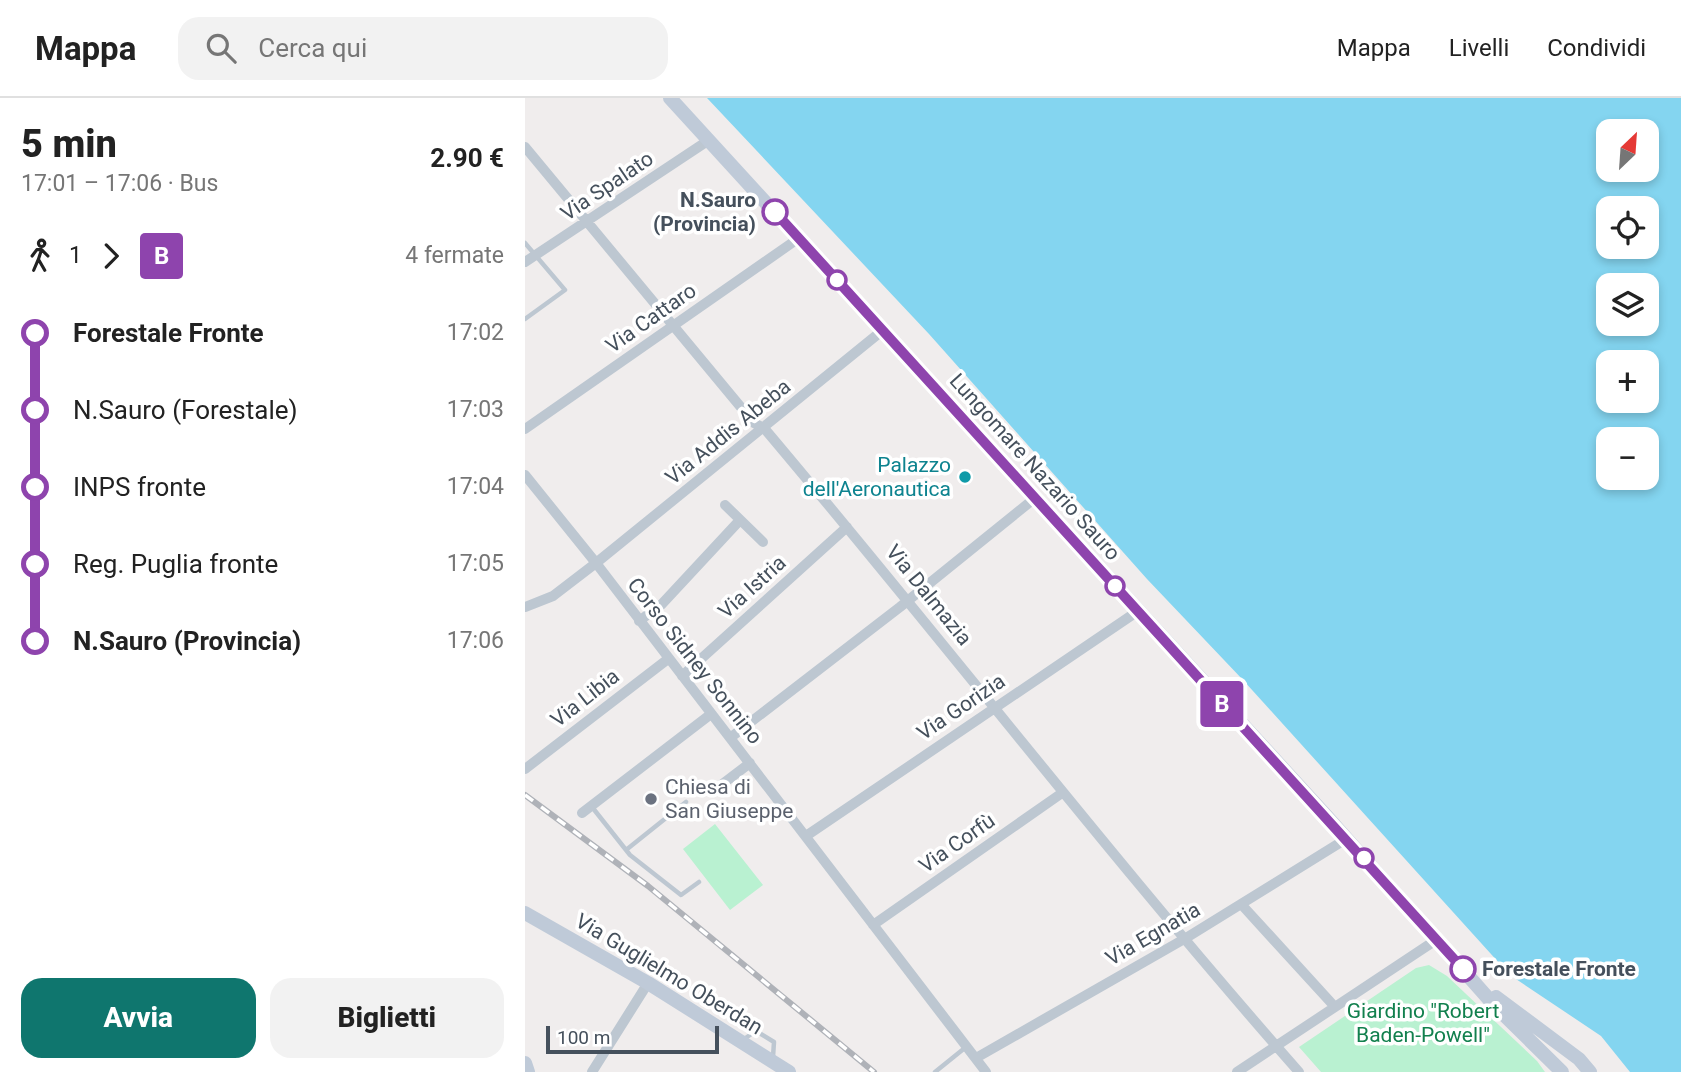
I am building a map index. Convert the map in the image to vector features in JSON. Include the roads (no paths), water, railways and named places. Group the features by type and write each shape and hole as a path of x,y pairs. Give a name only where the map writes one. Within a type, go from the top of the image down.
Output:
{"main road":[{"name":"Lungomare Nazario Sauro","path":"670,98 1483,989"},
{"name":"Via Guglielmo Oberdan","path":"525,914 648,983 789,1072"},
{"path":"525,923 545,924"},
{"path":"1483,989 1495,1006 1558,1070"},
{"path":"1483,989 1550,1036 1590,1072"},
{"path":"525,1063 527,1072"}],"street":[{"name":"Via Spalato","path":"525,262 709,140"},
{"name":"Via Dalmazia","path":"525,147 754,422 764,428 909,600 1062,793 1299,1072"},
{"name":"Via Cattaro","path":"525,429 799,238"},
{"name":"Via Addis Abeba","path":"525,607 553,596 596,563 883,330"},
{"name":"Corso Sidney Sonnino","path":"525,475 596,563 986,1072"},
{"path":"730,738 909,600 1035,498"},
{"path":"725,505 763,542"},
{"path":"639,621 680,585 740,520"},
{"name":"Via Istria","path":"682,676 847,527"},
{"name":"Via Gorizia","path":"806,835 1138,611"},
{"name":"Via Libia","path":"525,769 668,659"},
{"path":"582,813 711,714"},
{"path":"712,792 750,764"},
{"name":"Via Corfù","path":"873,925 1062,793"},
{"name":"Via Egnatia","path":"975,1058 1186,938 1346,839"},
{"path":"1241,904 1335,1007"},
{"path":"1237,1072 1436,940"},
{"path":"592,1072 648,983"}],"lane":[{"path":"525,243 565,290 525,319"},
{"path":"626,850 686,802"},
{"path":"592,806 626,850 681,895 699,882"},
{"path":"936,1072 967,1047"}],"water":[{"path":"707,98 1681,98 1681,1072 1630,1072 1601,1036 1510,975 1243,680 1147,579 929,334"}],"railway":[{"path":"525,795 648,886 874,1072"}],"place":[{"name":"N.Sauro (Provincia)","path":"775,212"},
{"name":"Palazzo dell'Aeronautica","path":"965,477"},
{"name":"Chiesa di San Giuseppe","path":"651,799"},
{"name":"Forestale Fronte","path":"1463,969"}],"park label":[{"name":"Giardino \"Robert Baden-Powell\"","path":"1423,1023"}]}
